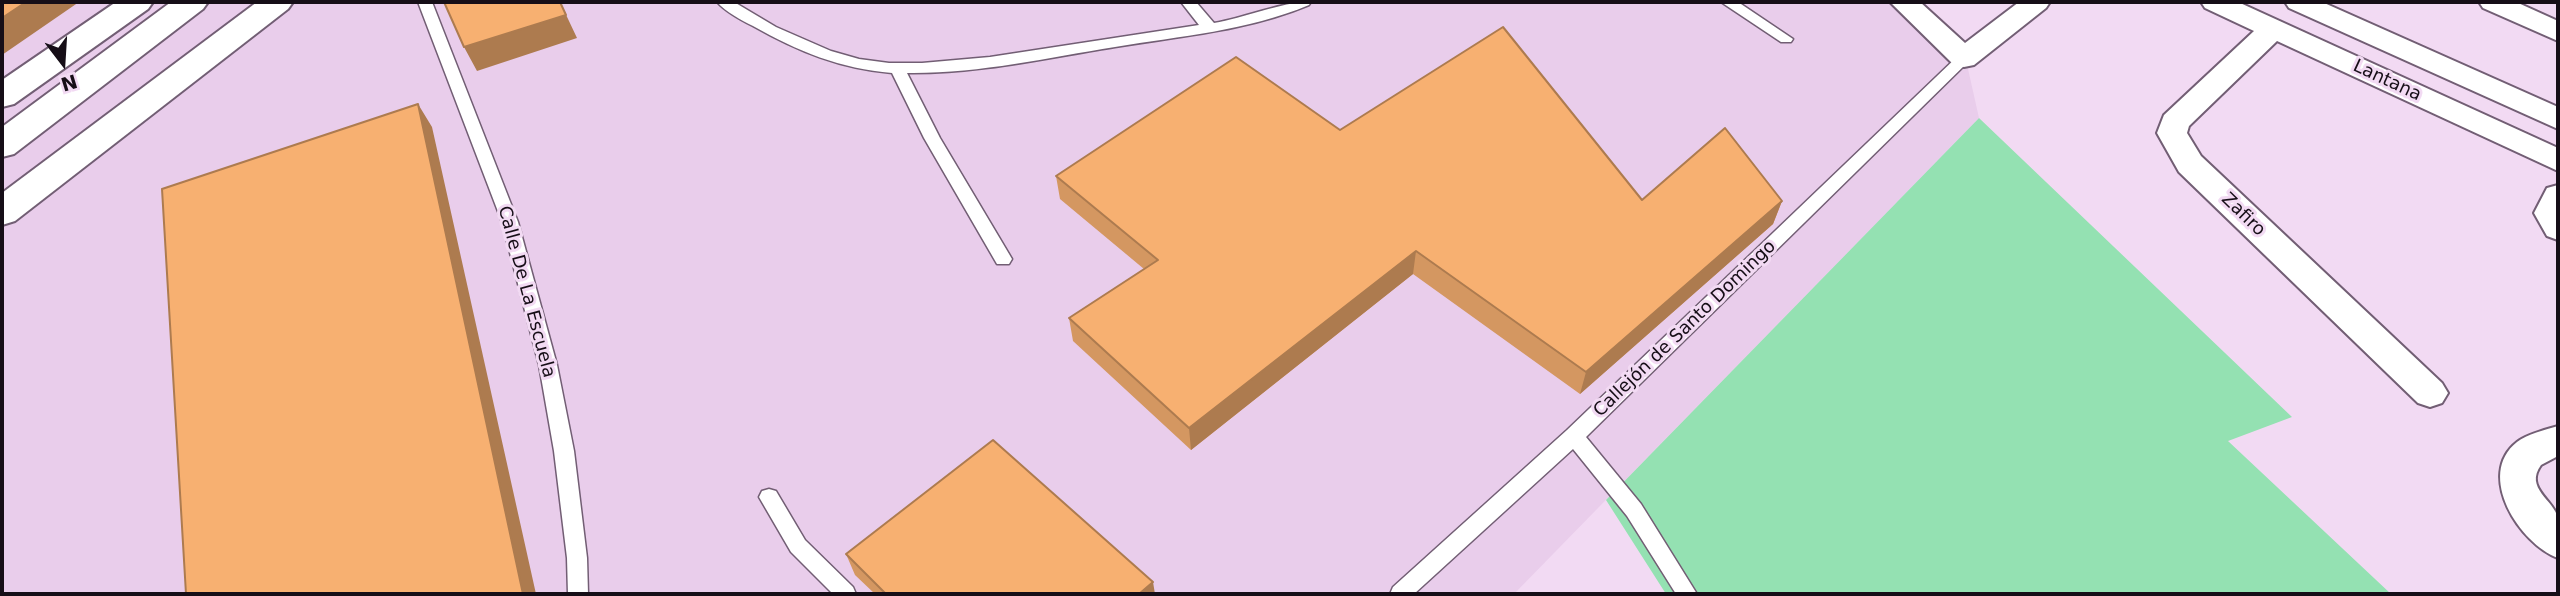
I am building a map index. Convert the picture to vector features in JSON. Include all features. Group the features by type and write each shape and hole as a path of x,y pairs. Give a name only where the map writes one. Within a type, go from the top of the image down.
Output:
{"main road":[{"path":"2,96 137,2"},
{"path":"2,145 192,2"},
{"path":"2,212 277,2"}],"street":[{"path":"1904,2 1964,58 2036,2"},
{"name":"Lantana","path":"2215,2 2558,160"},
{"name":"Lantana","path":"2299,2 2555,112"},
{"path":"2493,2 2558,32"},
{"name":"Zafiro","path":"2274,28 2175,122 2172,133 2190,164 2430,393"},
{"path":"2522,145 2555,112"},
{"path":"2558,196 2550,213 2558,228"},
{"path":"2558,441 2530,452 2521,463 2518,474 2524,500 2558,541"}],"lane":[{"name":"Calle De La Escuela","path":"425,2 510,222 548,365 564,451 578,558 578,594"},
{"path":"724,2 825,56 859,64 897,68 976,63 1209,27 1282,12 1304,2"},
{"path":"1188,2 1209,27"},
{"path":"1728,2 1786,39"},
{"name":"Callejón de Santo Domingo","path":"1400,594 1574,436 1964,58"},
{"path":"897,68 932,138 1003,259"},
{"path":"1574,436 1634,510 1687,594"},
{"path":"769,497 798,545 846,594"}],"shaded area":[{"path":"2,2 1919,2 1962,42 1979,118 1514,594 2,594"}],"green space":[{"path":"1979,118 2292,417 2228,441 2391,594 1666,594 1606,500"}],"building":[{"path":"2,2 26,2 2,18"},
{"path":"444,2 560,2 566,15 464,47"},
{"path":"1503,27 1642,200 1725,128 1782,201 1586,372 1416,251 1189,428 1069,318 1158,260 1056,176 1236,57 1340,130"},
{"path":"418,104 523,594 186,594 162,189"},
{"path":"993,440 1153,582 1139,594 886,594 846,554"}]}
